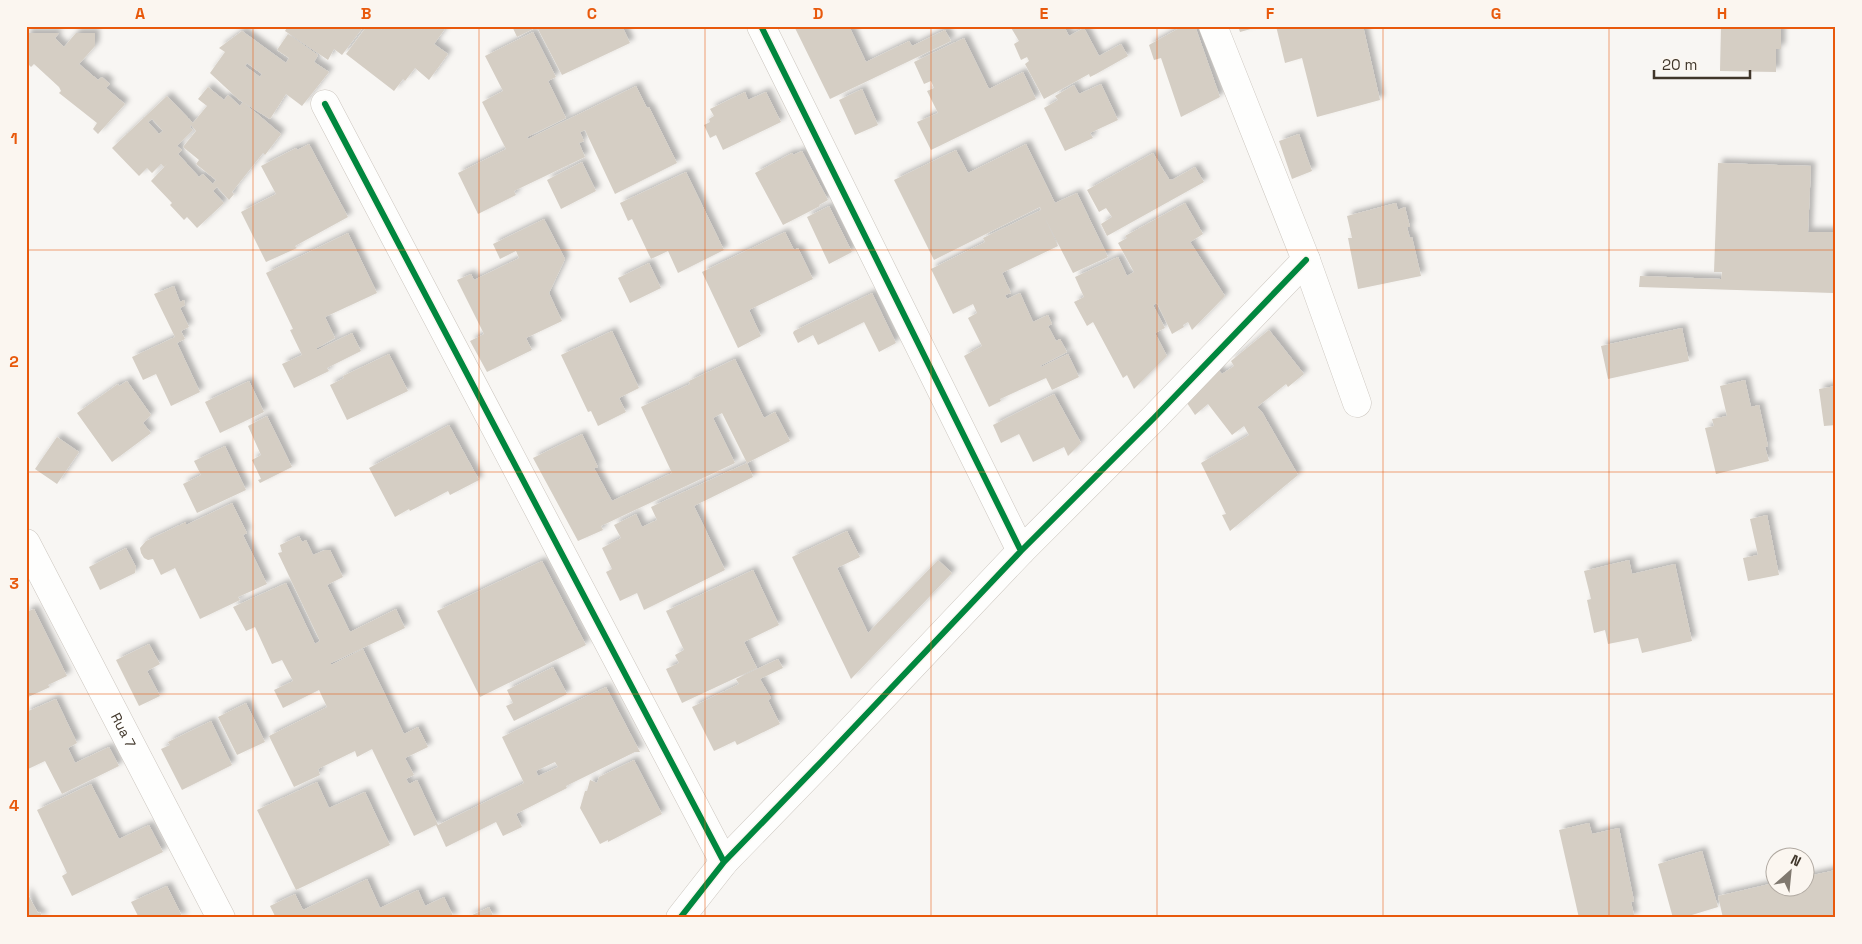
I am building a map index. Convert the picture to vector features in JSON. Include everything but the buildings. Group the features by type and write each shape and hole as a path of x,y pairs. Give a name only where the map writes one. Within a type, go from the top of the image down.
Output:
{"street":[{"path":"761,26 1020,551"},
{"path":"1213,26 1306,260 1356,403"},
{"path":"325,104 724,862"},
{"path":"680,918 724,862 822,762 1020,551 1154,418 1306,260"},
{"name":"Rua 7","path":"26,543 221,918"}],"cycle path":[{"path":"761,26 1021,551"},
{"path":"325,104 724,862"},
{"path":"680,918 724,862 1021,551 1154,418 1306,260"}]}
